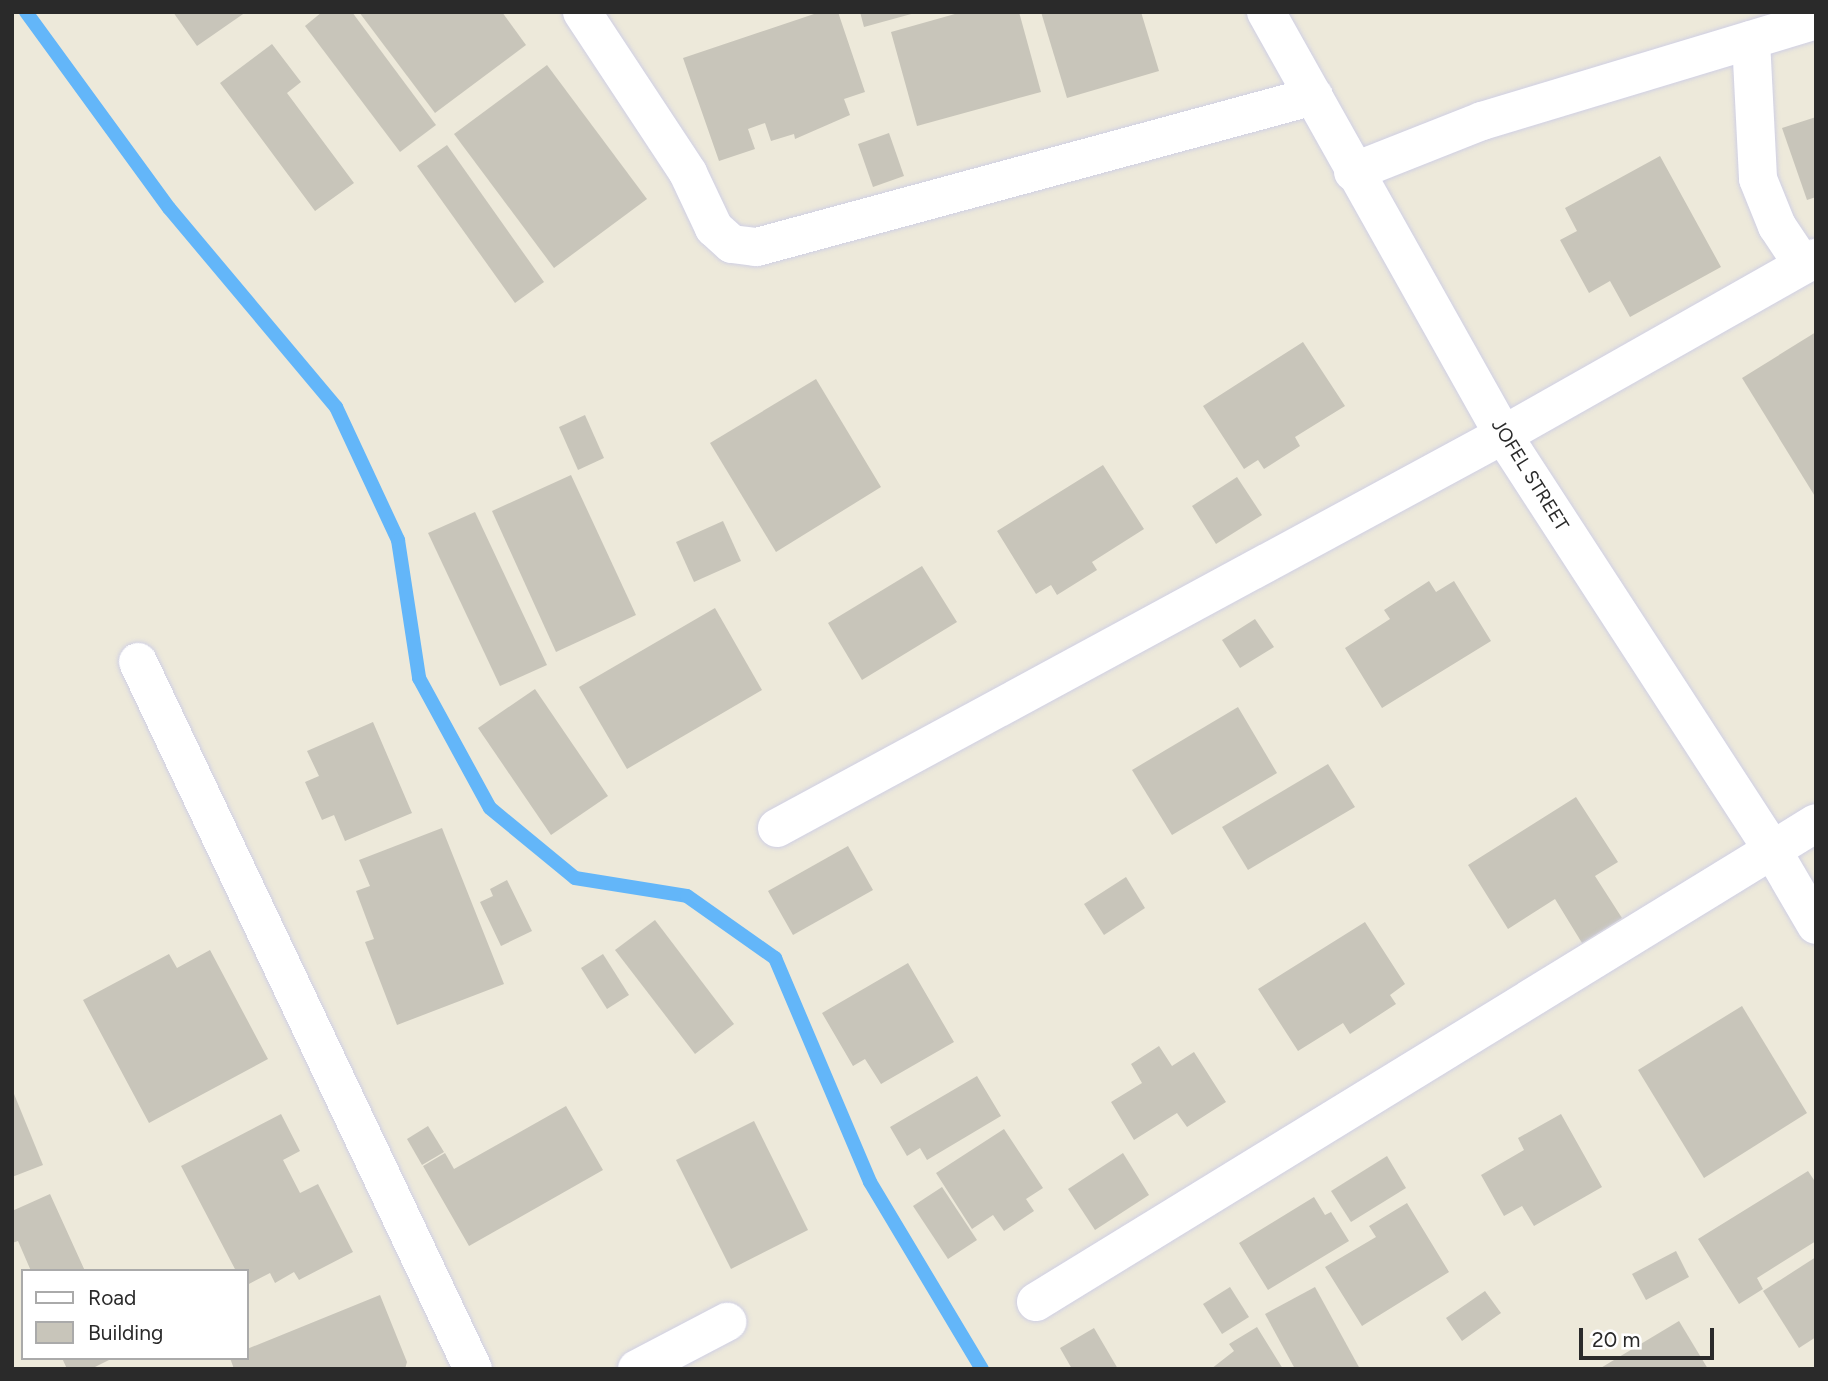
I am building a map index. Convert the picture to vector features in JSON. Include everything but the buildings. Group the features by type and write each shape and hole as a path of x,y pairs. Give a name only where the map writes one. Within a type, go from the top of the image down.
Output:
{"street":[{"path":"582,12 688,173 714,228 732,244 757,247 1314,96"},
{"name":"JOFEL STREET","path":"1266,12 1353,172 1503,435 1772,849 1816,925"},
{"path":"1353,172 1482,121 1816,20"},
{"path":"777,828 1503,435 1810,262 1777,226 1758,179 1751,40"},
{"path":"138,662 473,1369"},
{"path":"1037,1302 1816,822"},
{"path":"637,1369 727,1322"}],"waterway":[{"path":"26,12 169,208 336,407 398,540 419,678 490,808 575,878 687,896 775,958 870,1182 982,1369"}]}
